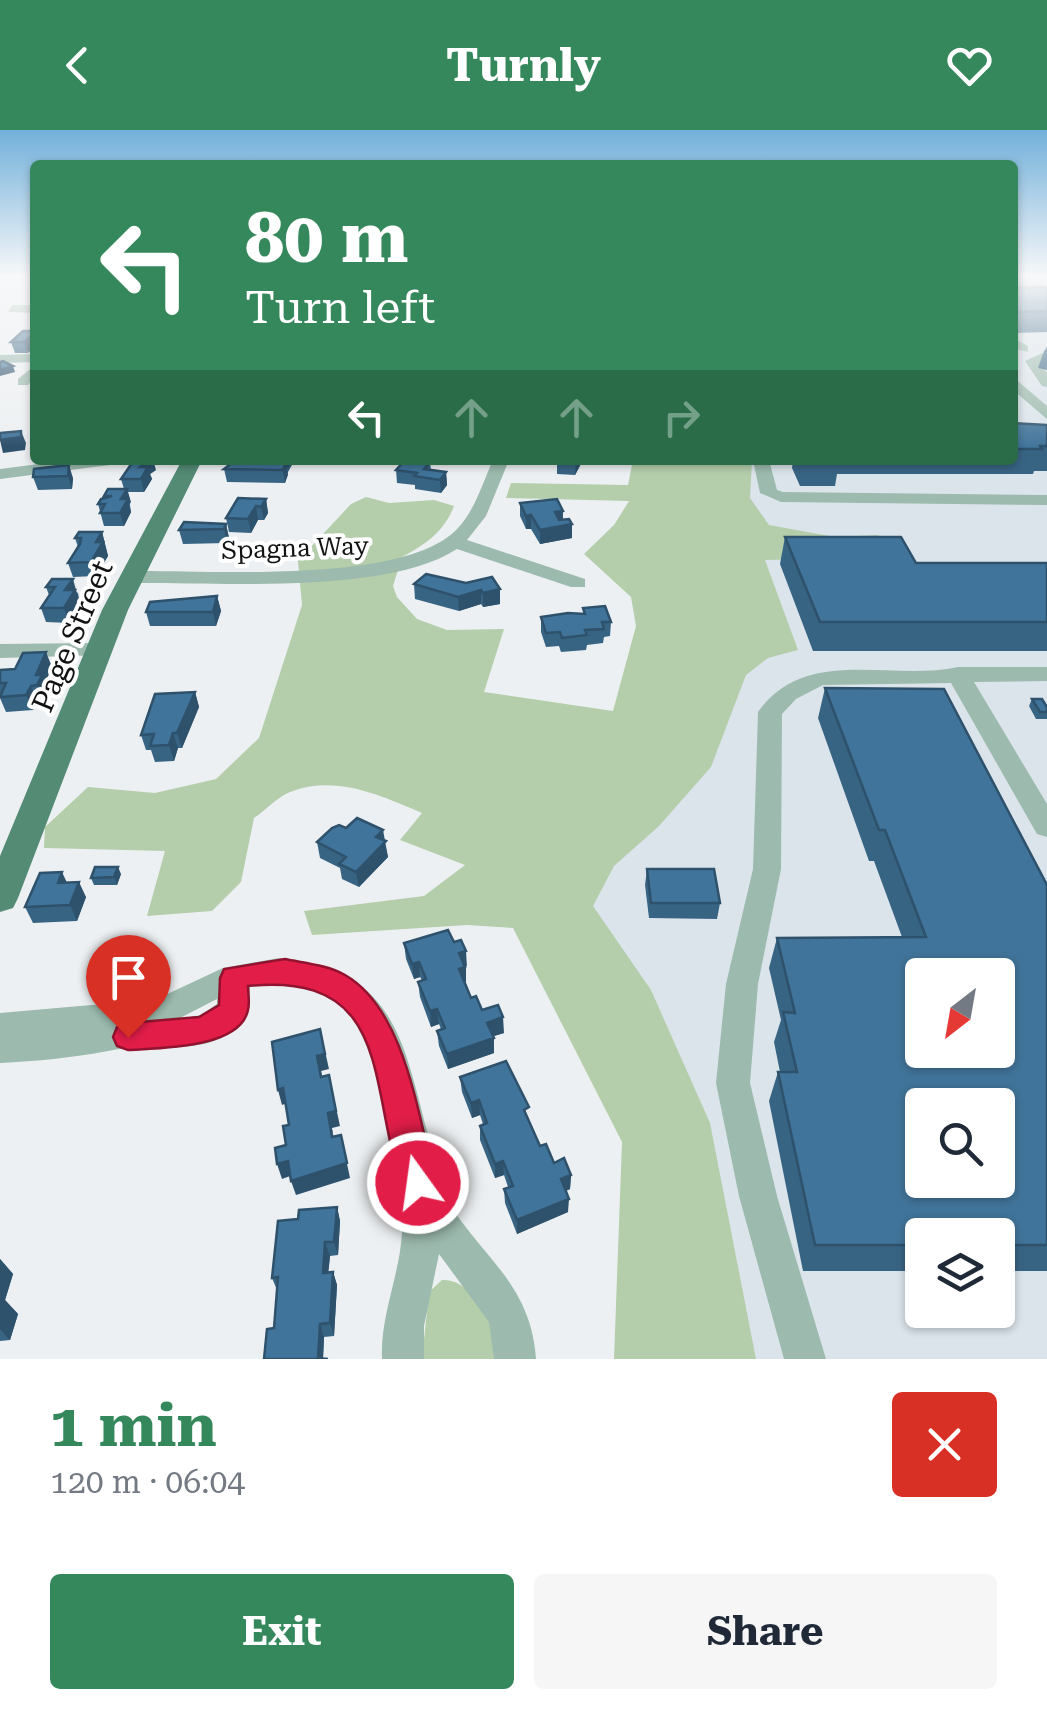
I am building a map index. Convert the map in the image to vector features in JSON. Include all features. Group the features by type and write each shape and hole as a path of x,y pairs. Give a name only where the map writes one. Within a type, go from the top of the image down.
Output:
{"main road":[{"name":"Page Street","path":"0,897 97,650 189,465"}],"street":[{"path":"1018,347 1047,352"},
{"path":"1047,352 1032,361 1047,383"},
{"path":"0,359 30,358"},
{"path":"23,382 30,374"},
{"path":"1018,386 1042,412"},
{"path":"0,474 71,465"},
{"path":"499,465 473,521 454,542 578,583"},
{"path":"762,465 770,493 781,497 1047,500"},
{"name":"Spagna Way","path":"132,576 370,572 420,560 454,542"},
{"path":"0,651 97,650"},
{"path":"806,1359 758,1196 733,1083 742,984 767,869 770,712 788,694 818,678 958,674 1045,677"},
{"path":"958,674 1047,827"},
{"path":"100,1039 234,978 285,970 316,976 346,990 369,1012 385,1048 418,1183 422,1229 402,1330 403,1359"},
{"path":"0,1048 199,1031 215,1025 234,1010 234,978"},
{"path":"0,1027 152,1014"},
{"path":"418,1183 438,1224 511,1320 516,1338 515,1359"},
{"path":"410,1293 421,1274 444,1261 462,1263 482,1278"}],"shaded area":[{"path":"1018,333 1047,333 1047,1359 636,1359 638,1142 510,922 686,744 715,465 1018,465"}],"green space":[{"path":"632,465 752,465 750,498 769,525 835,537 878,535 889,557 765,560 798,650 768,658 746,675 711,767 659,826 614,866 593,906 651,990 710,1123 756,1359 614,1359 622,1142 513,928 467,925 312,935 304,911 424,896 465,865 400,840 422,813 343,786 310,787 288,793 254,818 241,882 212,911 147,916 165,851 44,848 45,827 88,787 155,793 216,779 259,738 302,605 298,561 351,504 366,497 389,503 434,500 454,506 433,536 402,557 393,586 397,597 417,619 447,630 504,629 484,692 613,711 636,626 631,597 584,554 614,525 629,501 506,498 511,483 628,485"},
{"path":"442,1280 466,1288 485,1310 494,1330 495,1359 422,1359 429,1292"}],"building":[{"path":"20,333 30,333 24,342 11,342"},
{"path":"3,361 13,366 0,370"},
{"path":"1018,423 1047,425 1047,446 1040,446 1042,449 1018,449"},
{"path":"21,431 21,437 0,440 0,433"},
{"path":"69,465 68,476 33,477 34,469"},
{"path":"131,465 148,467 141,479 121,479"},
{"path":"229,465 285,465 283,470 224,469"},
{"path":"400,465 427,465 424,469 446,472 440,480 396,470"},
{"path":"108,489 127,489 121,499 128,499 120,513 100,513 105,504 98,504 101,499 112,496 104,496"},
{"path":"238,498 266,499 248,519 226,518"},
{"path":"557,499 563,511 555,512 559,520 569,519 572,524 540,530 520,503"},
{"path":"184,522 226,524 224,529 179,530"},
{"path":"79,532 102,532 96,542 103,542 91,562 68,563 80,544 81,538 75,538"},
{"path":"785,537 901,537 916,563 1047,563 1047,622 820,622"},
{"path":"426,574 466,583 492,577 500,589 458,597 414,584"},
{"path":"52,579 73,579 65,590 75,590 64,608 41,608 55,587 46,587"},
{"path":"217,596 213,612 146,612 150,602"},
{"path":"605,606 611,622 602,622 604,629 585,630 587,635 562,638 560,632 546,633 541,617 585,614 583,608"},
{"path":"46,652 36,675 42,675 37,685 31,686 26,695 0,697 6,683 0,683 0,670 15,669 23,653"},
{"path":"825,688 944,689 1047,885 1047,1245 1015,1245 1015,1218 905,1218 905,1245 815,1245 778,1072 797,1072 783,1012 795,1013 777,938 926,937 885,830 879,830"},
{"path":"195,692 169,745 150,746 154,734 141,735 155,694"},
{"path":"1032,699 1042,699 1047,712 1040,712"},
{"path":"357,818 383,830 376,837 386,841 356,872 339,864 346,857 317,842 332,828 346,828"},
{"path":"95,867 118,867 114,877 91,878"},
{"path":"647,869 714,869 720,903 651,903"},
{"path":"62,872 58,883 79,882 70,905 25,907 40,873"},
{"path":"448,930 454,942 461,940 466,951 459,953 465,967 459,969 471,998 476,996 482,1010 498,1005 503,1017 487,1023 494,1038 447,1054 437,1031 445,1028 437,1009 430,1011 418,982 426,979 419,962 412,964 404,943"},
{"path":"320,1029 325,1054 317,1056 321,1077 329,1075 336,1111 328,1113 332,1137 341,1135 347,1163 291,1181 288,1161 277,1164 275,1148 286,1145 283,1126 289,1125 283,1088 278,1090 272,1042"},
{"path":"506,1061 529,1107 524,1110 540,1146 546,1144 554,1163 564,1158 571,1175 561,1179 569,1199 517,1220 504,1189 513,1186 503,1161 495,1164 480,1126 487,1123 479,1100 471,1103 460,1077"},
{"path":"337,1207 334,1242 325,1242 323,1273 333,1272 330,1323 320,1324 318,1358 328,1359 264,1359 267,1329 274,1328 278,1277 272,1278 278,1221 298,1219 299,1210"}],"route":[{"path":"128,1037 199,1031 215,1025 234,1010 234,978 245,974 285,970 332,982 358,1000 379,1028 418,1183"}]}
